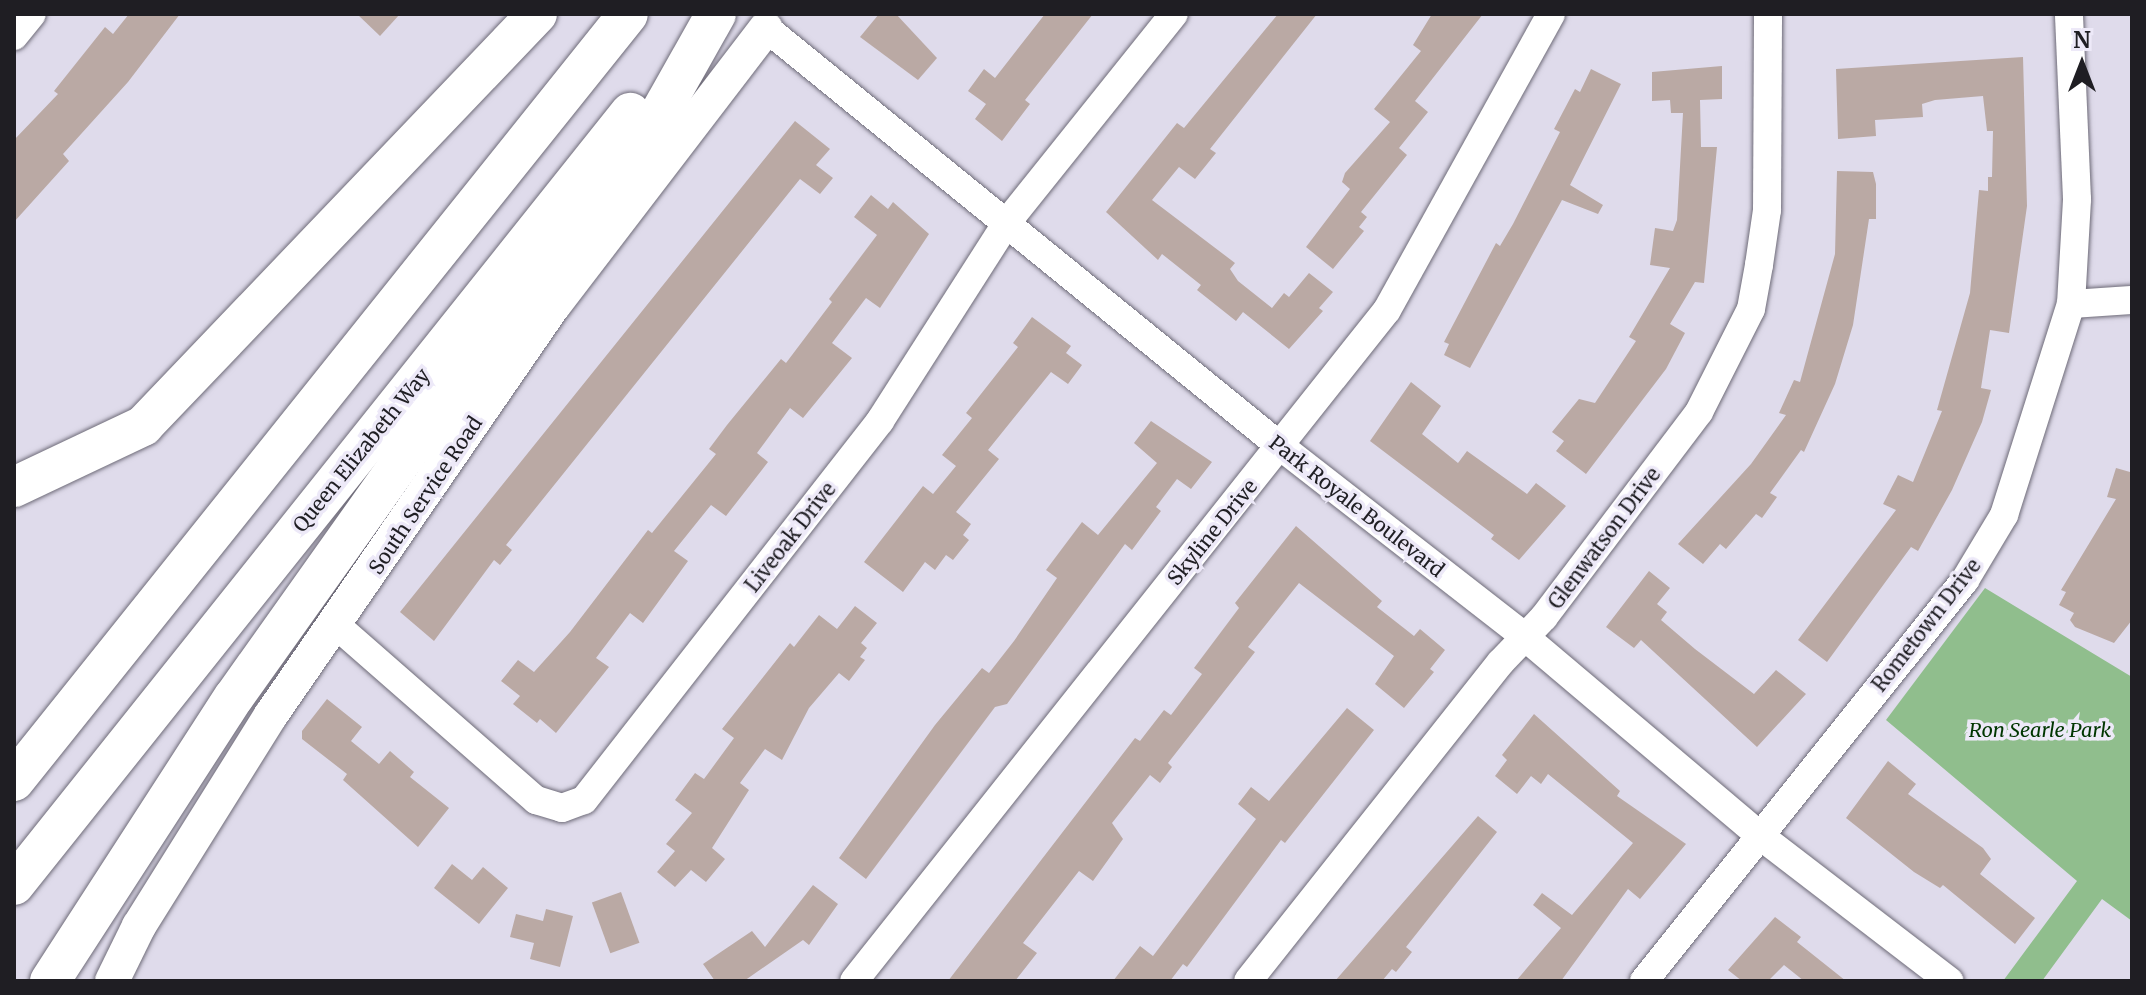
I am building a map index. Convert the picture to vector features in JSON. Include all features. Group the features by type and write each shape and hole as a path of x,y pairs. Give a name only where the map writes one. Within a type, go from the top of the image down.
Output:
{"highway":[{"path":"14,487 143,426 537,14"},
{"path":"14,781 628,14"},
{"name":"Queen Elizabeth Way","path":"14,885 708,14"},
{"path":"50,981 234,697 468,368 650,131 716,14"}],"main road":[{"name":"South Service Road","path":"112,981 139,926 271,715 555,304 766,28"}],"street":[{"path":"14,36 32,14"},
{"name":"Liveoak Drive","path":"336,625 536,800 562,808 584,800 880,421 1008,221 1174,14"},
{"name":"Skyline Drive","path":"854,981 1387,310 1551,14"},
{"name":"Glenwatson Drive","path":"1248,981 1525,637 1699,412 1751,309 1767,210 1768,14"},
{"name":"Rometown Drive","path":"1644,981 1965,580 1996,528 2027,454 2071,304 2077,199 2069,14"},
{"name":"Park Royale Boulevard","path":"766,28 1008,221 1280,446 1525,637 1759,835 1949,981"},
{"path":"2071,304 2132,300"}],"green space":[{"name":"Ron Searle Park","path":"1985,588 2132,677 2132,921 2102,899 2042,981 2003,981 2077,881 1886,720"}],"building":[{"path":"129,14 180,14 128,82 63,154 69,161 14,222 14,140 58,94 54,91 105,27 113,34"},
{"path":"357,14 400,14 380,36"},
{"path":"879,14 896,14 937,58 918,80 860,37"},
{"path":"1045,14 1093,14 1025,100 1030,104 1002,141 975,119 986,104 968,91 984,69 995,78"},
{"path":"1278,14 1317,14 1210,149 1216,153 1195,179 1179,167 1152,200 1235,263 1230,269 1238,281 1272,308 1284,293 1289,297 1309,273 1333,292 1319,308 1323,311 1289,349 1243,312 1236,321 1197,290 1201,285 1162,254 1158,260 1106,212 1177,123 1184,128"},
{"path":"1432,14 1483,14 1415,101 1428,112 1399,148 1407,155 1361,212 1367,217 1359,227 1364,231 1333,269 1306,247 1350,189 1342,182 1345,173 1390,122 1374,109 1421,51 1413,45"},
{"path":"2023,57 2027,206 2009,333 1990,330 1981,388 1991,390 1982,422 1952,490 1918,551 1911,547 1827,662 1798,640 1896,510 1883,504 1898,475 1913,482 1942,411 1937,410 1970,293 1979,190 1988,191 1988,177 1992,177 1993,131 1987,131 1983,96 1935,100 1922,104 1923,117 1875,120 1876,136 1838,139 1836,69"},
{"path":"1722,66 1722,99 1700,100 1701,147 1717,147 1704,283 1695,282 1670,324 1685,333 1666,369 1586,474 1556,451 1564,441 1552,432 1579,399 1595,403 1636,341 1629,337 1670,268 1650,265 1655,228 1673,231 1677,220 1683,113 1671,113 1670,100 1652,101 1652,72"},
{"path":"1591,69 1621,84 1570,185 1603,205 1598,214 1562,200 1470,368 1444,355 1449,344 1444,342 1496,243 1500,246 1513,224 1560,132 1554,129 1575,89 1580,92"},
{"path":"795,121 830,149 816,165 833,178 820,194 800,179 506,545 512,550 500,565 494,560 434,641 400,612"},
{"path":"1837,171 1873,172 1876,219 1869,219 1853,325 1835,384 1804,452 1801,450 1770,493 1777,497 1762,518 1756,514 1726,549 1720,544 1703,564 1678,544 1751,464 1786,415 1779,413 1794,380 1800,382 1835,254"},
{"path":"871,195 888,209 893,202 929,234 880,308 866,298 832,343 852,358 803,418 790,408 757,453 768,462 726,516 711,505 674,551 688,561 643,623 630,613 596,658 609,667 556,733 540,719 537,723 513,704 520,696 501,681 518,660 534,672 570,632 648,530 652,533 716,454 709,449 727,425 781,359 786,363 877,235 854,217"},
{"path":"1032,317 1071,346 1066,353 1082,365 1068,384 1051,372 988,450 999,459 956,512 971,524 963,535 969,540 953,560 946,555 935,570 925,562 903,592 864,562 923,486 933,494 956,466 942,455 972,418 966,413 1018,347 1013,343"},
{"path":"1411,382 1441,406 1422,434 1458,463 1467,451 1527,494 1536,483 1566,506 1519,560 1491,539 1494,535 1370,441"},
{"path":"1151,421 1212,462 1191,489 1177,479 1156,507 1161,511 1132,550 1125,544 1007,704 995,707 866,879 839,858 935,725 982,668 989,673 1014,641 1057,578 1046,570 1082,522 1098,535 1157,463 1134,443"},
{"path":"2132,467 2132,620 2114,643 2075,627 2070,620 2074,613 2059,605 2066,592 2061,590 2116,499 2107,497 2116,468 2130,472"},
{"path":"1296,526 1382,601 1377,607 1414,636 1420,629 1445,650 1430,669 1434,672 1404,708 1375,684 1394,656 1299,583 1248,647 1255,652 1168,763 1172,767 1160,783 1150,775 1112,823 1123,839 1093,881 1079,871 1023,943 1037,953 1015,981 948,981 1135,738 1140,741 1164,710 1171,715 1202,674 1194,668 1239,608 1235,603"},
{"path":"1649,571 1670,588 1657,604 1667,612 1661,620 1695,649 1754,694 1776,670 1806,694 1757,747 1641,640 1634,648 1606,627"},
{"path":"855,606 877,623 861,643 867,648 860,657 865,660 849,681 839,673 809,708 782,760 765,749 740,783 749,790 712,848 725,859 706,882 691,870 675,887 657,872 675,851 666,844 692,813 675,800 695,773 704,779 734,738 722,729 790,643 794,647 819,615 837,629"},
{"path":"327,699 362,727 351,741 379,764 390,751 414,772 410,777 449,808 418,847 343,780 347,774 302,739 302,731"},
{"path":"1347,708 1374,730 1285,843 1281,840 1187,967 1183,964 1170,981 1113,981 1140,946 1153,956 1256,819 1238,804 1251,787 1269,801"},
{"path":"1534,714 1620,791 1617,796 1686,844 1640,899 1628,889 1561,981 1516,981 1561,928 1533,905 1542,893 1572,915 1633,843 1548,774 1541,784 1531,776 1517,794 1495,776 1507,760 1502,755"},
{"path":"1888,761 1916,784 1908,794 1983,848 1991,859 1980,874 2035,918 2015,944 1943,885 1940,888 1914,872 1846,818"},
{"path":"1478,816 1497,832 1406,947 1412,952 1396,972 1392,969 1382,981 1335,981"},
{"path":"452,864 472,880 483,867 508,888 479,924 434,888"},
{"path":"813,885 838,904 809,945 803,940 744,981 715,981 703,964 752,931 765,947"},
{"path":"621,892 639,943 610,953 592,903"},
{"path":"546,909 573,916 560,967 530,959 534,943 510,937 516,914 543,921"},
{"path":"1775,917 1801,937 1797,942 1846,981 1804,981 1784,965 1768,981 1742,981 1728,970"}]}
